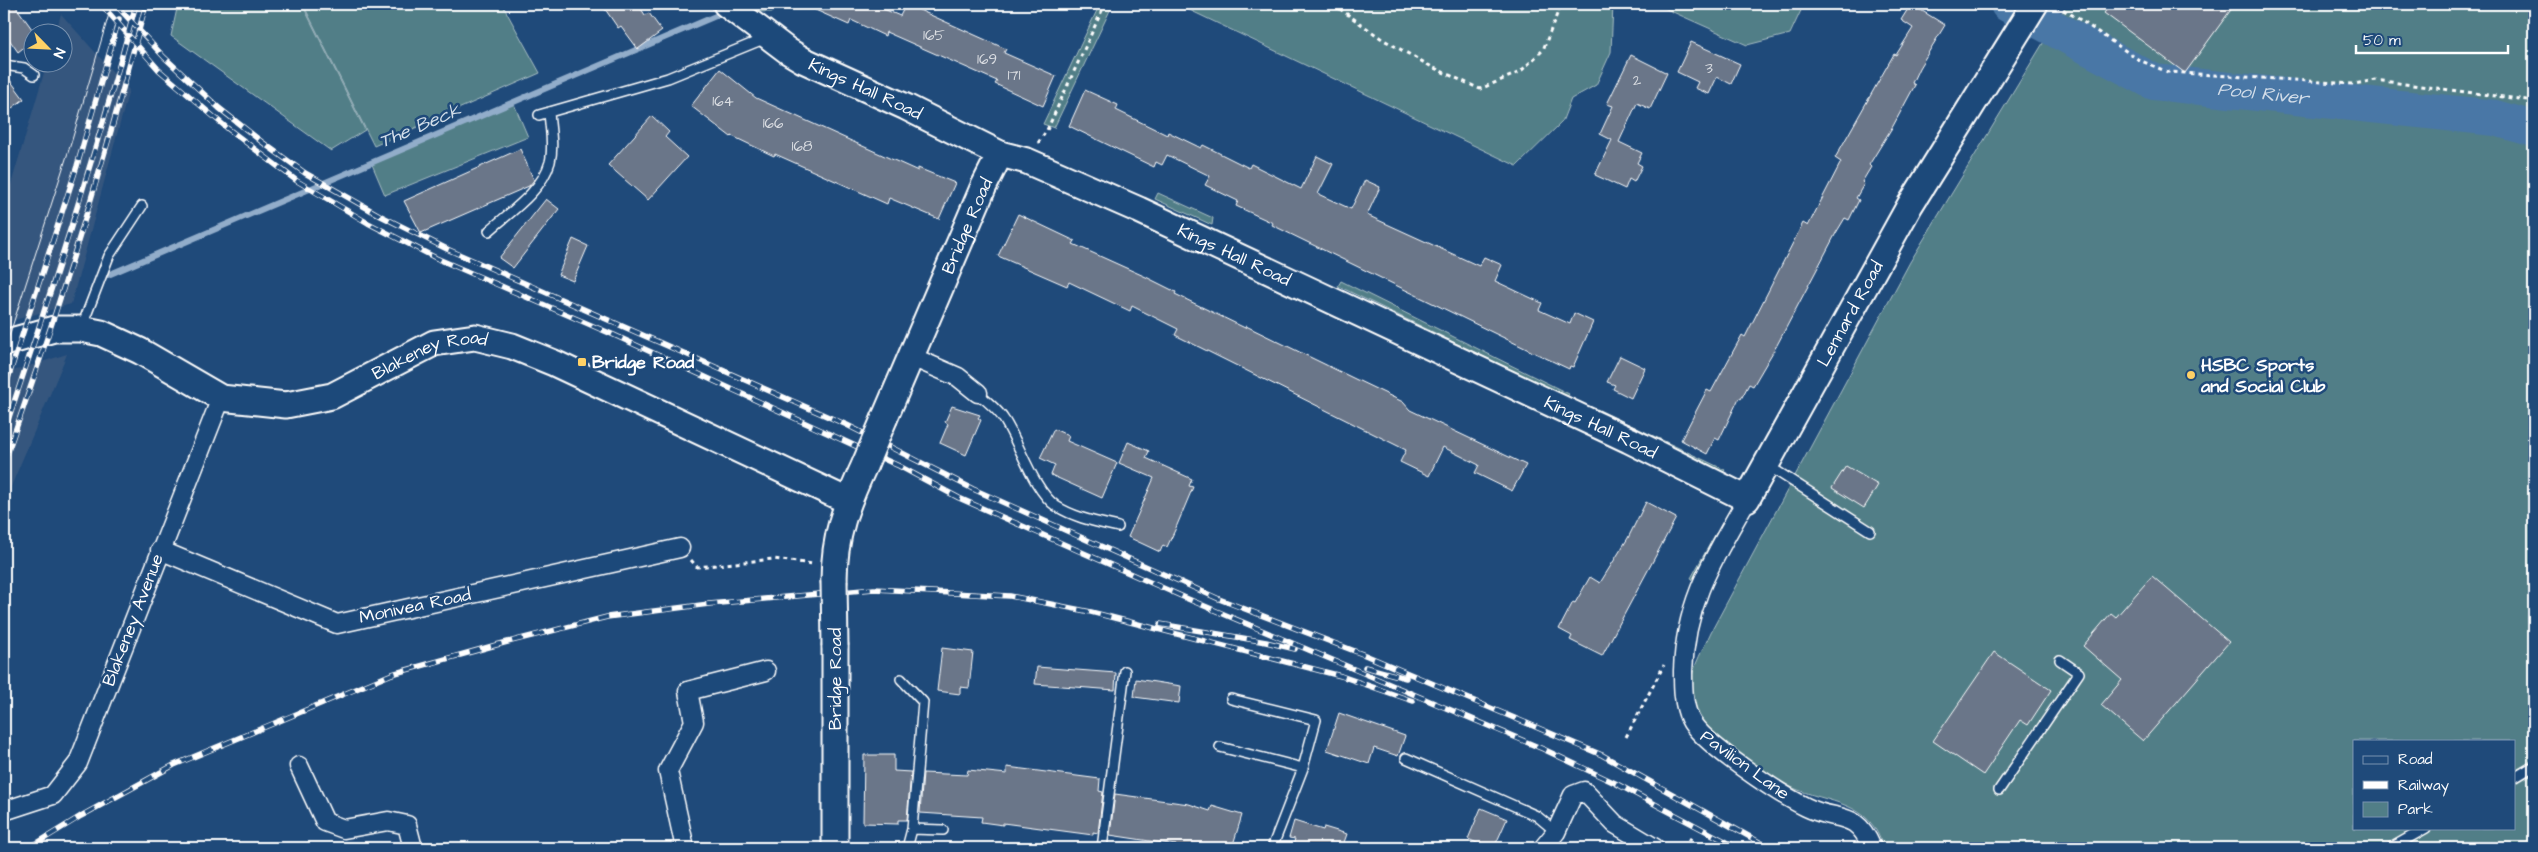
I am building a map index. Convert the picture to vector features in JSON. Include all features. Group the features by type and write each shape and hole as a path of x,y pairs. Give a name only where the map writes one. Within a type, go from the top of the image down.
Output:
{"street":[{"name":"Lennard Road","path":"1686,635 1696,596 1766,464 1910,205 2017,30 2035,4"},
{"name":"Kings Hall Road","path":"732,9 769,38 802,60 906,107 1000,154 1027,161 1157,219 1636,443 1747,499"},
{"name":"Bridge Road","path":"835,848 834,573 841,520 983,188 1000,154"},
{"name":"Blakeney Road","path":"4,343 54,328 81,329 101,333 140,351 221,398 286,405 332,396 434,343 475,337 512,346 554,363 848,501"},
{"path":"912,357 958,377 978,394"},
{"name":"Blakeney Avenue","path":"6,811 53,795 78,763 221,398"},
{"name":"Monivea Road","path":"160,550 337,624 680,548"},
{"name":"Pavilion Lane","path":"1686,635 1683,689 1690,720 1697,730 1721,752 1807,808 1839,816 1856,823 1866,833 1872,848"},
{"path":"686,848 668,771 694,722 688,691 766,671"},
{"path":"298,766 325,822 344,829 388,821 407,825 413,848"},
{"path":"1543,848 1556,832 1573,795 1584,791 1615,824 1655,848"}],"lane":[{"path":"489,231 536,188 544,176 550,162 552,146 544,113 668,78 769,38"},
{"path":"4,65 24,68 34,75"},
{"path":"81,329 109,256 142,206"},
{"path":"978,394 1005,420 1031,470 1039,490 1050,500 1076,516 1118,528"},
{"path":"1766,464 1870,531"},
{"path":"1999,790 2079,673 2060,660"},
{"path":"1102,848 1125,671"},
{"path":"901,679 923,702 912,829 907,848"},
{"path":"1230,698 1316,720 1303,768 1272,848"},
{"path":"1220,748 1303,768"},
{"path":"1406,758 1536,816 1556,832"},
{"path":"2516,777 2534,766"},
{"path":"912,829 943,830"},
{"path":"2391,848 2422,830"}],"path":[{"path":"1044,135 1105,4"},
{"path":"1333,4 1382,39 1432,67 1480,89 1520,72 1543,50 1561,4"},
{"path":"2064,9 2139,60 2168,72 2354,84 2375,80 2534,101"},
{"path":"680,548 697,567 774,560 834,573"},
{"path":"1626,737 1668,659"},
{"path":"1685,848 1692,836"}],"shaded area":[{"path":"61,14 68,22 59,22"},
{"path":"72,26 129,90 71,304 4,323 4,208 44,72 72,72"},
{"path":"67,354 4,503 4,374"}],"green space":[{"path":"178,4 302,4 365,130 331,151 171,36"},
{"path":"303,4 502,4 540,73 374,146"},
{"path":"735,4 803,4 771,12 738,11"},
{"path":"1100,4 1113,4 1054,128 1043,124"},
{"path":"1177,4 1613,4 1611,52 1596,85 1571,99 1562,122 1517,166"},
{"path":"1631,4 1804,4 1790,34 1747,45 1664,8 1645,8"},
{"path":"2067,4 2534,4 2534,141 2506,132 2155,79 2055,23"},
{"name":"HSBC Sports and Social Club","path":"2045,40 2171,98 2375,115 2482,131 2534,144 2534,848 1883,848 1877,832 1859,812 1834,801 1805,793 1781,782 1730,749 1702,722 1695,708 1691,682 1696,663 1910,262"},
{"path":"514,104 528,137 385,195 371,162"},
{"path":"1158,193 1213,218 1212,225 1155,199"},
{"path":"1341,281 1569,394 1567,397 1338,286"},
{"path":"1597,409 1725,470 1723,473"},
{"path":"1716,533 1721,534 1695,580 1691,578"}],"building":[{"path":"4,4 14,4 27,22 22,22 22,49 18,52 4,32"},
{"path":"613,4 638,4 645,15 649,13 662,31 638,49 621,26 618,28 605,9"},
{"path":"802,4 872,4 900,16 906,4 1006,49 1004,53 1056,76 1043,106 995,84 997,81 886,32 885,36 851,20 849,25"},
{"path":"1911,4 1945,25 1919,68 1912,83 1915,85 1893,126 1869,165 1871,167 1862,182 1864,184 1856,198 1859,200 1849,220 1845,218 1777,345 1753,386 1749,384 1741,399 1739,398 1719,440 1715,438 1707,454 1681,440 1707,390 1711,392 1742,335 1745,337 1803,223 1808,226 1841,162 1835,158 1894,54 1896,55 1913,28 1901,20"},
{"path":"2111,4 2235,4 2185,73 2104,13"},
{"path":"1691,42 1740,64 1731,84 1717,77 1709,94 1695,88 1698,82 1677,72"},
{"path":"1631,55 1667,73 1650,109 1637,103 1619,142 1642,153 1637,163 1642,166 1634,182 1629,179 1625,189 1595,175 1612,140 1600,134 1613,106 1607,104"},
{"path":"720,69 756,98 918,171 918,168 955,183 939,219 889,198 887,204 775,154 774,156 731,137 691,106"},
{"path":"4,72 24,99 4,114"},
{"path":"1085,90 1118,105 1116,110 1167,135 1168,132 1201,148 1203,145 1249,168 1251,164 1301,189 1317,156 1333,164 1318,194 1351,209 1365,180 1380,187 1367,215 1479,266 1484,257 1502,265 1495,281 1542,303 1539,310 1570,324 1574,313 1593,322 1573,367 1570,366 1569,369 1535,353 1272,225 1273,223 1236,206 1238,201 1205,185 1210,176 1167,155 1162,165 1156,162 1154,167 1069,126"},
{"path":"652,116 669,132 665,137 687,157 648,200 608,165"},
{"path":"520,149 534,180 529,186 421,233 404,201"},
{"path":"546,199 559,209 513,268 499,258"},
{"path":"1018,214 1075,241 1073,244 1146,277 1176,292 1175,294 1403,402 1410,410 1526,465 1512,491 1475,473 1479,465 1443,447 1429,476 1400,462 1406,450 1175,335 1178,329 1132,306 1130,311 1069,282 1067,286 998,256"},
{"path":"573,239 588,246 573,281 558,275"},
{"path":"1620,356 1645,368 1631,398 1613,389 1615,385 1607,382"},
{"path":"952,406 980,415 978,418 981,420 966,455 940,443 948,424 945,422"},
{"path":"1054,429 1069,436 1067,441 1117,463 1102,498 1051,475 1055,465 1040,458"},
{"path":"1128,442 1149,451 1146,458 1192,479 1189,486 1193,487 1175,530 1167,547 1163,545 1160,552 1128,537 1154,478 1119,463"},
{"path":"1846,466 1878,485 1864,508 1832,488"},
{"path":"1646,502 1676,518 1602,656 1570,640 1572,636 1559,629 1573,602 1575,603 1590,577 1600,583 1628,538"},
{"path":"2152,576 2229,642 2143,741 2101,705 2122,680 2083,646 2111,613 2116,617"},
{"path":"942,648 973,652 969,688 960,687 960,694 937,691"},
{"path":"1994,652 2051,690 2028,725 2020,720 1983,775 1933,741"},
{"path":"1037,667 1116,673 1115,690 1035,684"},
{"path":"1136,679 1181,686 1179,703 1134,697"},
{"path":"1339,713 1405,736 1398,756 1374,748 1369,764 1327,750"},
{"path":"864,755 894,755 894,771 911,772 907,820 898,820 898,824 863,823"},
{"path":"1007,767 1100,779 1099,791 1103,792 1098,833 1093,832 1093,835 1003,823 1003,825 981,822 982,817 920,813 923,773 967,775 968,770 1007,774"},
{"path":"1115,794 1189,804 1210,811 1212,806 1242,815 1232,848 1175,848 1176,845 1110,835"},
{"path":"1481,808 1507,819 1494,848 1488,848 1468,839"},
{"path":"1294,821 1323,830 1324,827 1347,834 1342,848 1292,848 1295,839 1289,838"}],"waterway":[{"name":"Pool River","path":"2008,4 2154,82 2495,118 2534,129"},
{"name":"The Beck","path":"108,275 725,12"}],"tram line":[{"path":"4,352 72,140 112,4"}],"railway":[{"path":"101,4 159,70 227,128 297,181 368,223 436,258 614,335 899,466 959,498 1188,599 1543,749 1615,783 1738,848"},
{"path":"115,4 164,57 219,108 305,173 381,216 447,249 847,425 973,489 1219,599 1365,655 1602,755 1770,848"},
{"path":"4,432 74,219 136,4"},
{"path":"4,462 44,349 80,234 146,4"},
{"path":"4,391 77,166 119,19"},
{"path":"29,848 81,816 174,765 392,674 607,617 709,604 874,589 1010,596 1091,612 1341,676 1413,701"},
{"path":"1160,624 1266,642 1295,649"},
{"path":"1365,667 1406,678"}],"place":[{"name":"Bridge Road","path":"582,362"},
{"name":"HSBC Sports and Social Club","path":"2191,375"}]}
